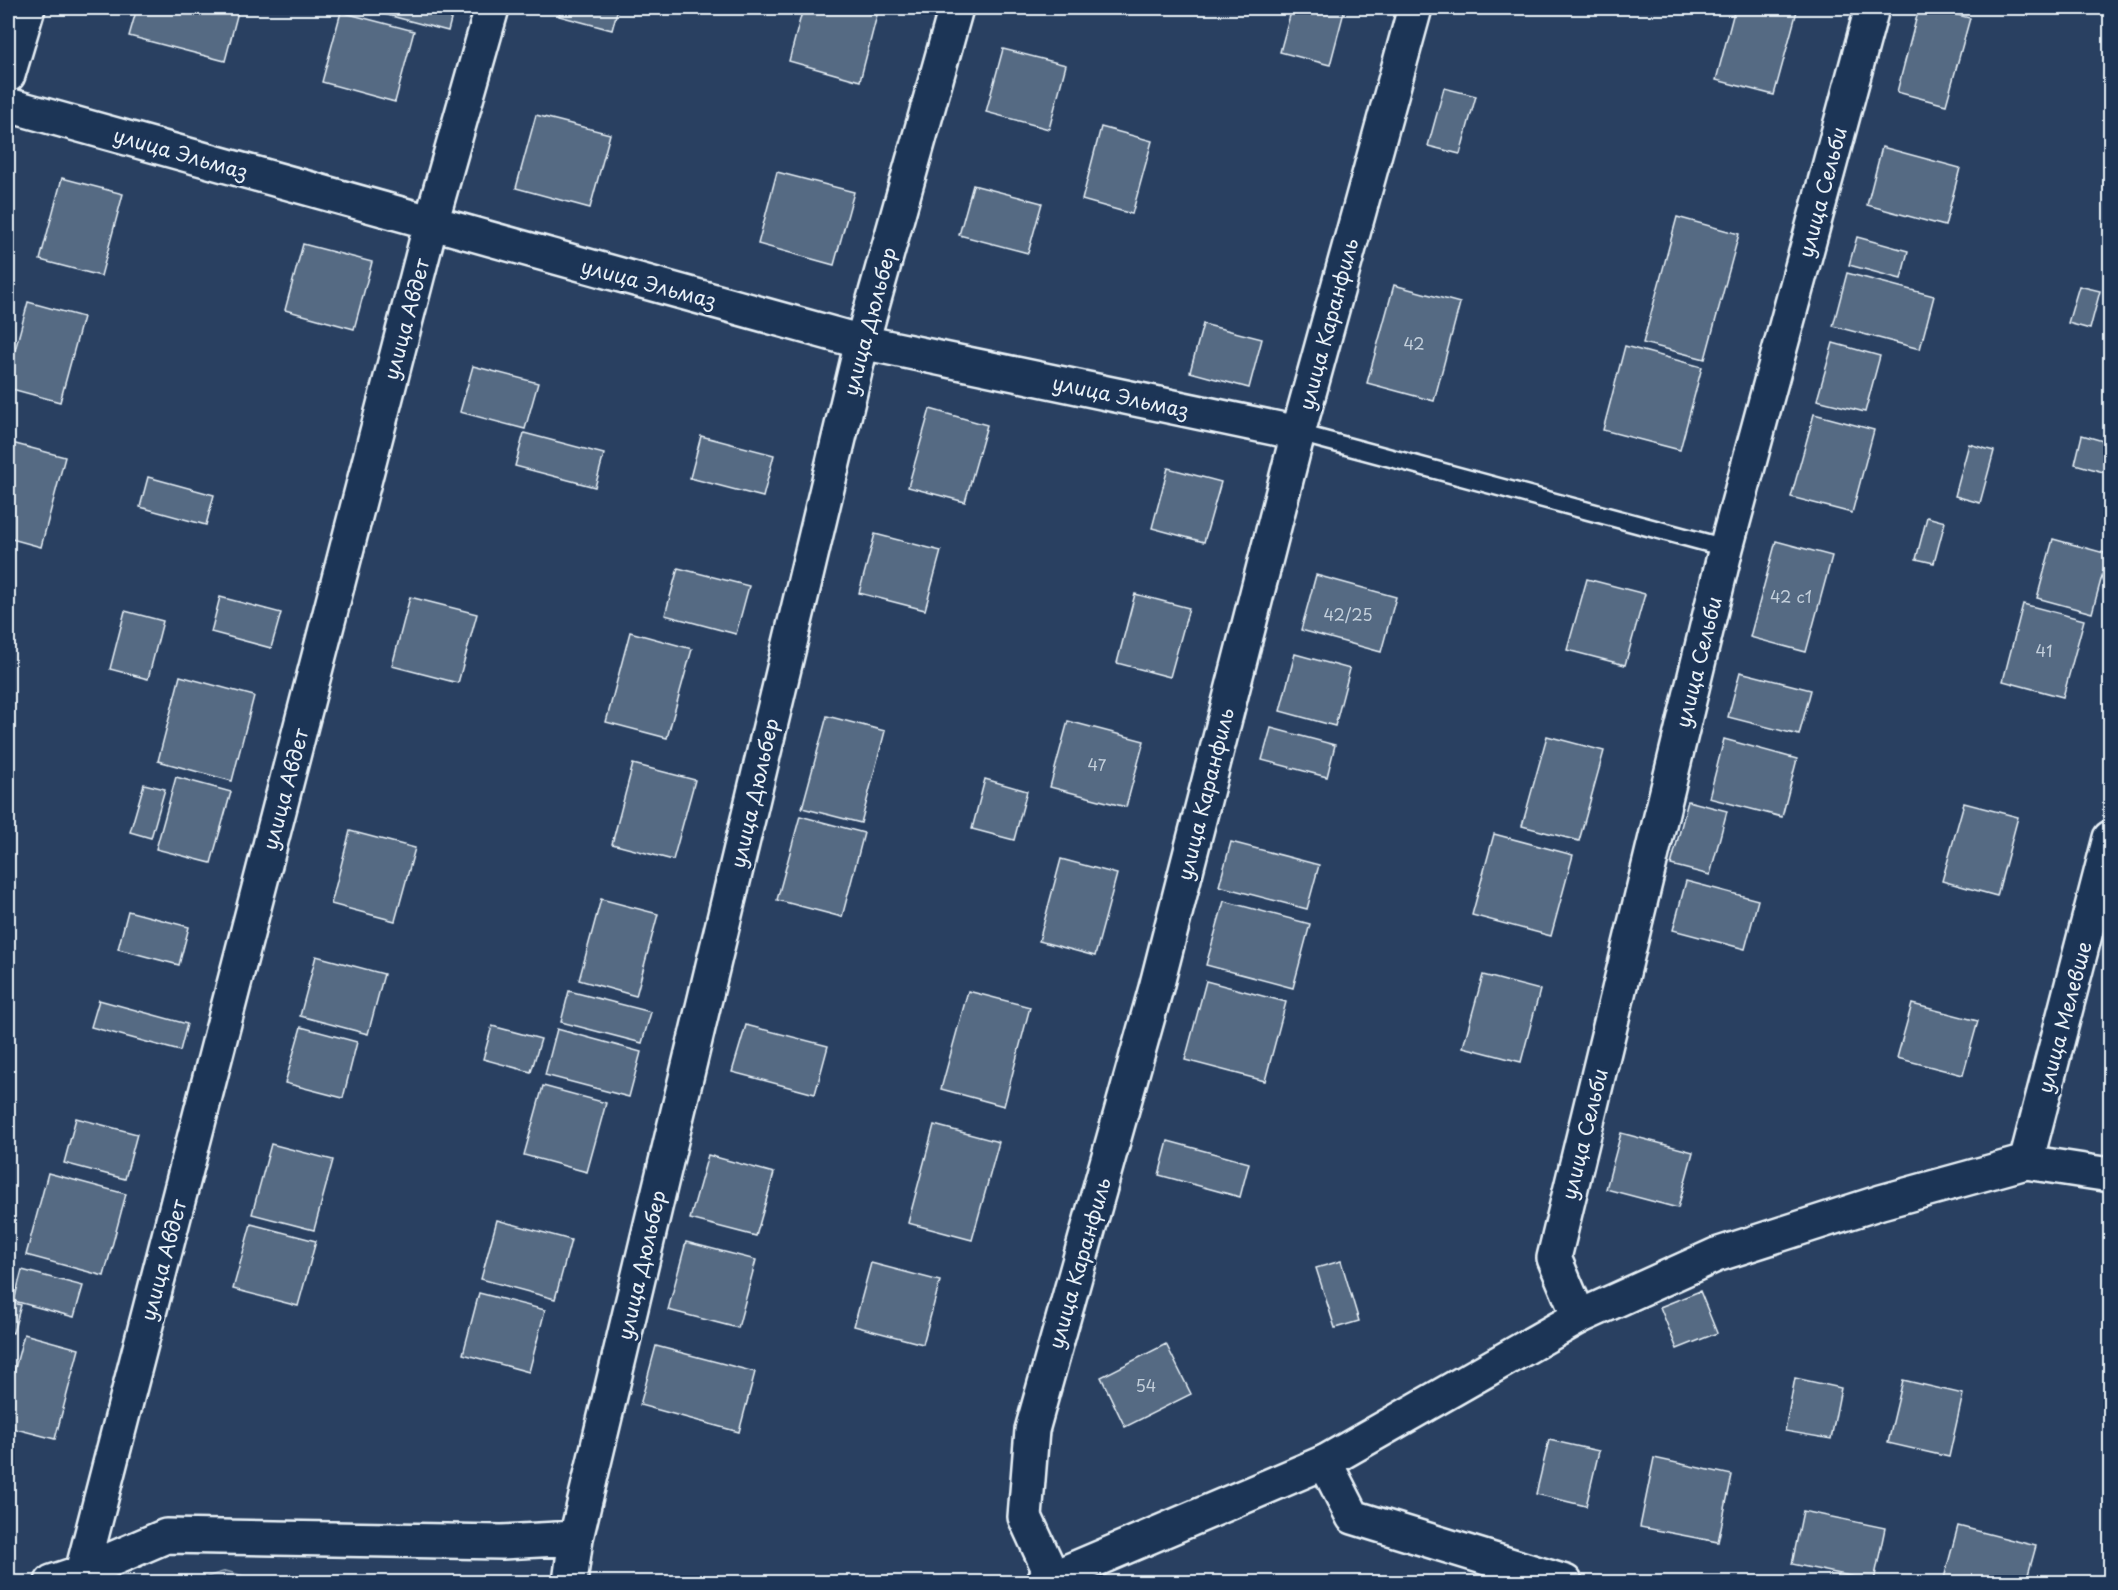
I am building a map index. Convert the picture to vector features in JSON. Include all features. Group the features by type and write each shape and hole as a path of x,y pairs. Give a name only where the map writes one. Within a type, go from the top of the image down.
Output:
{"street":[{"path":"8,75 28,8"},
{"name":"улица Авдет","path":"67,1577 431,223 492,8"},
{"name":"улица Дюльбер","path":"570,1582 576,1538 861,342 956,8"},
{"name":"улица Каранфиль","path":"1048,1580 1025,1517 1032,1430 1156,988 1298,433 1415,8"},
{"name":"улица Сельби","path":"1579,1317 1554,1258 1726,548 1872,8"},
{"name":"улица Эльмаз","path":"8,105 861,342 1298,433"},
{"name":"улица Мелевше","path":"2026,1162 2110,838"},
{"path":"1048,1580 1325,1461 1579,1317 1716,1255 1881,1202 2026,1162 2110,1175"},
{"path":"1325,1461 1353,1517 1565,1582"},
{"path":"67,1577 166,1536 502,1542 576,1538"}],"lane":[{"path":"1298,433 1726,548"}],"shaded area":[{"path":"226,1571 265,1582 190,1582"}],"building":[{"path":"137,8 239,8 225,61 129,36"},
{"path":"377,8 454,8 448,31 376,12"},
{"path":"561,8 618,8 612,30 559,16"},
{"path":"803,8 851,8 877,15 860,81 789,61"},
{"path":"1292,8 1345,8 1330,65 1280,52"},
{"path":"1735,8 1785,8 1797,11 1774,95 1716,80"},
{"path":"1919,8 1930,8 1970,18 1946,105 1897,92"},
{"path":"341,12 414,31 395,102 322,82"},
{"path":"1003,49 1066,65 1049,129 986,112"},
{"path":"1444,88 1476,96 1460,154 1428,146"},
{"path":"536,115 610,134 590,208 516,188"},
{"path":"1101,127 1152,141 1132,214 1082,200"},
{"path":"1882,147 1960,168 1945,226 1867,205"},
{"path":"777,172 854,192 834,265 758,244"},
{"path":"62,178 123,194 101,276 40,260"},
{"path":"973,185 1042,203 1028,253 959,235"},
{"path":"1677,217 1739,234 1705,359 1643,343"},
{"path":"1857,237 1908,251 1901,279 1849,265"},
{"path":"303,244 372,262 354,329 285,310"},
{"path":"1847,273 1934,296 1920,349 1833,326"},
{"path":"1394,285 1460,303 1434,401 1367,383"},
{"path":"2079,286 2100,291 2090,329 2068,323"},
{"path":"28,302 83,317 60,402 8,388 8,376"},
{"path":"1203,324 1262,339 1249,388 1190,372"},
{"path":"1833,343 1880,356 1865,412 1817,400"},
{"path":"1625,346 1702,367 1680,450 1603,430"},
{"path":"473,366 538,383 525,429 460,412"},
{"path":"930,409 987,425 965,502 908,487"},
{"path":"1814,414 1874,430 1852,513 1791,497"},
{"path":"524,433 604,454 595,487 515,466"},
{"path":"2082,435 2110,443 2110,474 2075,464"},
{"path":"701,436 774,455 763,497 690,478"},
{"path":"8,442 65,457 41,547 8,538"},
{"path":"1969,444 1994,451 1980,503 1955,496"},
{"path":"1168,468 1221,482 1204,542 1152,528"},
{"path":"148,477 214,495 206,525 140,507"},
{"path":"1927,517 1945,522 1934,563 1916,559"},
{"path":"875,534 941,551 925,610 859,593"},
{"path":"2053,539 2108,554 2092,613 2037,598"},
{"path":"1776,541 1832,556 1806,652 1750,637"},
{"path":"678,568 749,586 736,634 665,615"},
{"path":"1316,575 1396,597 1381,652 1301,630"},
{"path":"1587,579 1645,594 1625,665 1567,650"},
{"path":"1135,594 1189,608 1170,677 1117,663"},
{"path":"220,597 281,613 271,648 211,632"},
{"path":"410,597 477,614 458,683 392,666"},
{"path":"2023,604 2084,620 2063,697 2003,681"},
{"path":"125,611 163,621 148,679 110,669"},
{"path":"630,632 692,649 667,738 606,722"},
{"path":"1295,654 1350,669 1335,726 1280,711"},
{"path":"1740,672 1811,690 1799,735 1728,717"},
{"path":"180,676 254,696 232,781 158,761"},
{"path":"827,716 885,731 861,823 802,808"},
{"path":"1068,721 1144,741 1126,807 1050,787"},
{"path":"1271,728 1335,745 1327,777 1262,760"},
{"path":"1547,736 1604,751 1579,841 1522,826"},
{"path":"1724,739 1797,759 1782,817 1709,798"},
{"path":"633,764 695,780 673,860 612,844"},
{"path":"176,777 231,792 211,863 156,849"},
{"path":"985,779 1027,791 1014,840 972,829"},
{"path":"144,784 165,789 151,838 130,832"},
{"path":"1688,801 1727,811 1710,875 1671,865"},
{"path":"1964,803 2018,817 1997,896 1942,881"},
{"path":"800,816 864,833 842,917 777,900"},
{"path":"350,831 415,848 395,921 331,904"},
{"path":"1494,834 1573,855 1551,936 1472,915"},
{"path":"1231,842 1319,865 1307,909 1219,886"},
{"path":"1061,859 1117,874 1095,956 1039,941"},
{"path":"1686,881 1758,900 1745,949 1673,930"},
{"path":"601,899 658,914 636,996 579,980"},
{"path":"1224,901 1310,924 1293,988 1206,965"},
{"path":"128,911 189,927 179,965 118,949"},
{"path":"316,956 384,974 368,1034 300,1016"},
{"path":"1483,975 1540,990 1521,1062 1463,1047"},
{"path":"1206,981 1286,1002 1265,1081 1185,1060"},
{"path":"569,991 651,1012 642,1043 561,1022"},
{"path":"968,991 1030,1007 1004,1106 941,1089"},
{"path":"99,1000 187,1024 180,1051 91,1027"},
{"path":"1912,1004 1978,1021 1963,1075 1897,1058"},
{"path":"746,1025 828,1046 815,1094 732,1072"},
{"path":"492,1026 541,1039 531,1072 483,1059"},
{"path":"301,1027 357,1042 343,1098 285,1083"},
{"path":"557,1029 641,1052 629,1097 545,1075"},
{"path":"543,1086 606,1103 587,1172 524,1155"},
{"path":"76,1118 137,1134 125,1179 64,1163"},
{"path":"934,1125 999,1142 972,1240 908,1223"},
{"path":"1621,1133 1693,1152 1678,1208 1606,1189"},
{"path":"1168,1141 1249,1163 1240,1197 1159,1175"},
{"path":"271,1144 333,1160 314,1230 252,1214"},
{"path":"708,1155 774,1173 756,1236 690,1219"},
{"path":"48,1173 126,1194 104,1276 26,1255"},
{"path":"497,1220 571,1240 555,1299 481,1279"},
{"path":"251,1224 316,1241 298,1306 233,1289"},
{"path":"686,1242 756,1260 738,1328 668,1310"},
{"path":"1341,1261 1359,1321 1335,1328 1316,1268"},
{"path":"871,1263 940,1281 923,1344 854,1326"},
{"path":"22,1270 83,1286 74,1317 14,1301"},
{"path":"1700,1291 1717,1333 1677,1349 1660,1307"},
{"path":"479,1293 545,1310 529,1372 463,1354"},
{"path":"8,1301 21,1305 13,1333 8,1331"},
{"path":"24,1334 79,1349 55,1439 8,1427 8,1395"},
{"path":"1166,1344 1191,1394 1125,1427 1101,1377"},
{"path":"656,1346 755,1372 739,1432 640,1405"},
{"path":"1795,1378 1841,1388 1831,1439 1785,1431"},
{"path":"1903,1380 1963,1394 1949,1457 1888,1443"},
{"path":"1549,1440 1599,1451 1586,1506 1536,1494"},
{"path":"1654,1458 1732,1475 1718,1542 1640,1527"},
{"path":"1803,1511 1885,1528 1874,1581 1792,1564"},
{"path":"1958,1526 2036,1546 2026,1582 1943,1582"}]}
